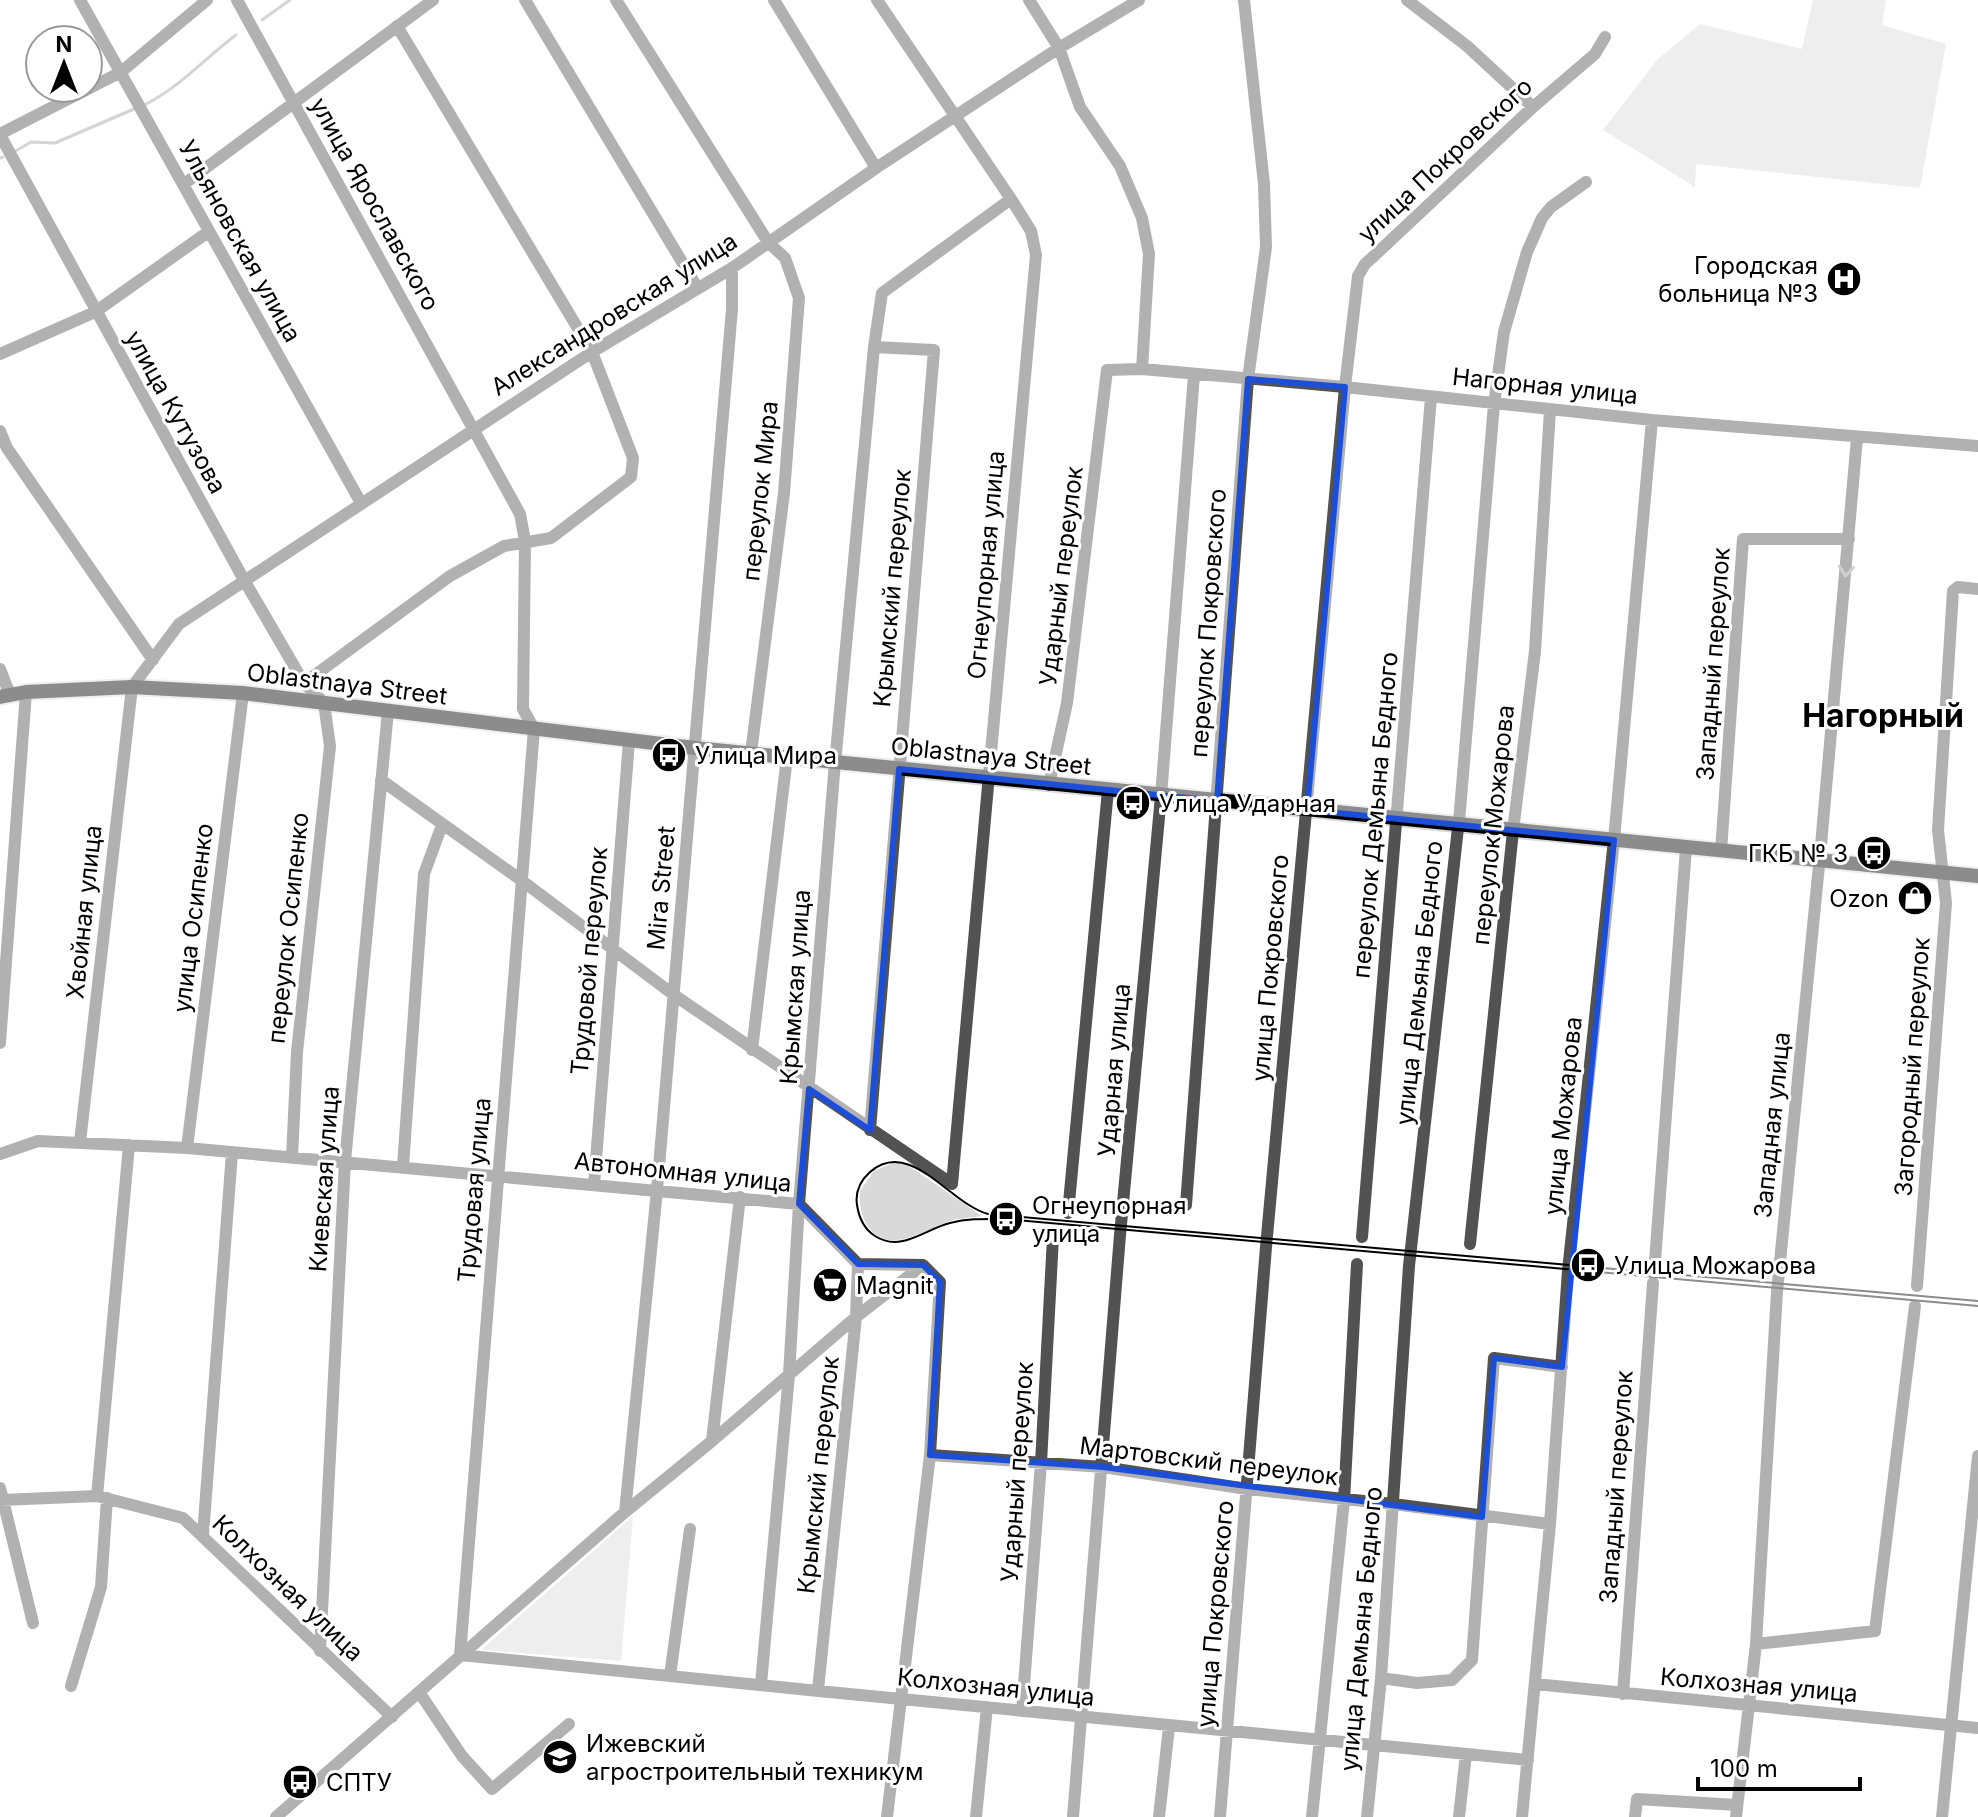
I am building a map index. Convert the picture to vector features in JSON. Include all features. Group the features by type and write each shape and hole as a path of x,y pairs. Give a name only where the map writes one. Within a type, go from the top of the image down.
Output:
{"main road":[{"name":"Oblastnaya Street","path":"5,696 26,692 132,687 243,693 695,748 1978,876"}],"street":[{"name":"Ульяновская улица","path":"80,0 361,503"},
{"path":"0,135 121,72 207,0"},
{"name":"улица Ярославского","path":"237,0 520,514 525,541 523,709 534,729"},
{"path":"184,184 433,0"},
{"path":"525,0 697,287"},
{"name":"переулок Мира","path":"616,0 768,242 785,258 799,298 784,493 751,753"},
{"path":"774,0 876,168"},
{"name":"Огнеупорная улица","path":"870,1130 952,1184 1036,255 1031,231 877,0"},
{"path":"1029,0 1059,48 1080,107 1120,166 1142,218 1149,254 1142,369"},
{"name":"Александровская улица","path":"132,687 179,624 592,352 732,268 876,168 1059,48 1139,0"},
{"name":"переулок Покровского","path":"1186,1205 1248,379 1266,247 1264,184 1244,0"},
{"path":"1407,0 1467,46 1533,107"},
{"path":"304,683 450,576 504,546 551,538 631,477 633,458 592,352 397,26"},
{"name":"улица Покровского","path":"1220,1817 1266,1247 1345,387 1358,276 1365,264 1533,107 1595,54 1605,37"},
{"name":"улица Кутузова","path":"0,135 244,580 304,683 324,703"},
{"name":"улица Демьяна Бедного","path":"1367,1817 1381,1678 1409,1266 1459,826 1494,404 1504,332 1527,252 1542,218 1551,207 1586,182"},
{"name":"Крымская улица","path":"761,1684 789,1375 799,1204 835,762 874,347 882,293 1011,199"},
{"path":"0,354 95,312 208,232"},
{"name":"Mira Street","path":"625,1512 674,995 732,309 732,268"},
{"name":"Крымский переулок","path":"870,1130 934,350 874,347"},
{"name":"Нагорная улица","path":"1107,370 1142,369 1652,420 1978,446"},
{"name":"Ударный переулок","path":"1049,785 1067,703 1107,370"},
{"name":"Ударная улица","path":"1073,1817 1194,375"},
{"name":"переулок Демьяна Бедного","path":"1362,1237 1431,397"},
{"name":"переулок Можарова","path":"1470,1244 1535,651 1550,410"},
{"name":"улица Можарова","path":"1522,1817 1550,1524 1568,1271 1614,840 1652,420"},
{"path":"0,431 16,461 153,660"},
{"name":"Западная улица","path":"1736,1811 1756,1644 1777,1292 1820,860 1857,438"},
{"name":"Западный переулок","path":"1721,851 1743,539 1849,539"},
{"name":"Загородный переулок","path":"1917,1286 1946,903 1938,830 1953,591 1958,587 1978,589"},
{"path":"0,669 5,696"},
{"name":"Хвойная улица","path":"80,1142 132,687"},
{"path":"0,1043 26,692"},
{"name":"улица Осипенко","path":"187,1148 243,693"},
{"name":"переулок Осипенко","path":"292,1157 297,1052 330,746 324,703"},
{"name":"Киевская улица","path":"320,1651 345,1161 388,711"},
{"name":"Трудовая улица","path":"460,1655 534,729"},
{"name":"Трудовой переулок","path":"594,1185 629,741"},
{"path":"752,1050 787,757"},
{"path":"381,780 674,995 870,1130"},
{"path":"1068,1213 1108,790"},
{"path":"403,1166 424,874 442,825"},
{"path":"1655,1261 1686,848"},
{"name":"Автономная улица","path":"0,1154 38,1141 187,1148 799,1204 858,1264"},
{"path":"71,1686 101,1587 102,1497 129,1145"},
{"path":"203,1535 232,1153"},
{"path":"712,1441 740,1197"},
{"name":"Ударный переулок","path":"1022,1711 1041,1463 1053,1237"},
{"path":"858,1264 923,1265 940,1282 930,1455 887,1817"},
{"name":"Крымский переулок","path":"818,1690 856,1317 858,1264"},
{"path":"1312,1817 1344,1500 1357,1264"},
{"path":"276,1817 625,1512 856,1317 923,1265"},
{"name":"Западный переулок","path":"1623,1694 1653,1283"},
{"path":"1756,1644 1875,1631 1915,1306"},
{"path":"1381,1678 1417,1683 1452,1680 1472,1660 1494,1358 1562,1367"},
{"name":"Мартовский переулок","path":"930,1455 1103,1467 1247,1489 1550,1524"},
{"path":"1942,1817 1978,1456"},
{"path":"1,1494 33,1623"},
{"name":"Колхозная улица","path":"1,1494 102,1497 183,1518 392,1717"},
{"path":"670,1676 690,1529"},
{"name":"Колхозная улица","path":"460,1655 900,1698 1080,1719 1528,1760"},
{"name":"Колхозная улица","path":"1535,1684 1978,1728"},
{"path":"419,1692 462,1756 492,1789 569,1724"},
{"path":"976,1817 987,1707"},
{"path":"1159,1817 1169,1727"},
{"path":"1459,1817 1466,1754"},
{"path":"1635,1817 1637,1799 1736,1811"}],"highlighted area":[{"path":"1248,379 1345,387 1307,810 1614,840 1562,1367 1494,1358 1482,1517 1103,1467 930,1455 940,1282 923,1265 858,1264 799,1204 809,1089 870,1130 899,769 1217,801"}],"shaded area":[{"path":"1813,0 1886,0 1882,25 1946,44 1920,188 1696,164 1695,187 1603,130 1658,59 1700,24 1802,49"},
{"path":"895,1162 909,1166 982,1216 949,1221 906,1239 877,1236 864,1219 860,1191 874,1171"},
{"path":"633,1516 621,1661 481,1650"}],"waterway":[{"path":"262,20 290,0"},
{"path":"144,105 180,81 236,35"},
{"path":"14,152 31,142 55,143 134,109"}],"tram line":[{"path":"1978,1301 988,1214 974,1208 915,1167 900,1162 885,1163 870,1172 861,1183 857,1196 859,1214 865,1227 875,1236 894,1242 957,1221 1006,1219 1978,1306"}],"place":[{"name":"Городская больница №3","path":"1844,279"},
{"name":"Улица Мира","path":"669,755"},
{"name":"Улица Ударная","path":"1133,803"},
{"name":"ГКБ № 3","path":"1874,853"},
{"name":"Ozon","path":"1915,898"},
{"name":"Огнеупорная улица","path":"1006,1219"},
{"name":"Улица Можарова","path":"1588,1265"},
{"name":"Magnit","path":"830,1285"},
{"name":"Ижевский агростроительный техникум","path":"560,1757"},
{"name":"СПТУ","path":"300,1782"}],"district":[{"name":"Нагорный","path":"1883,715"}]}
